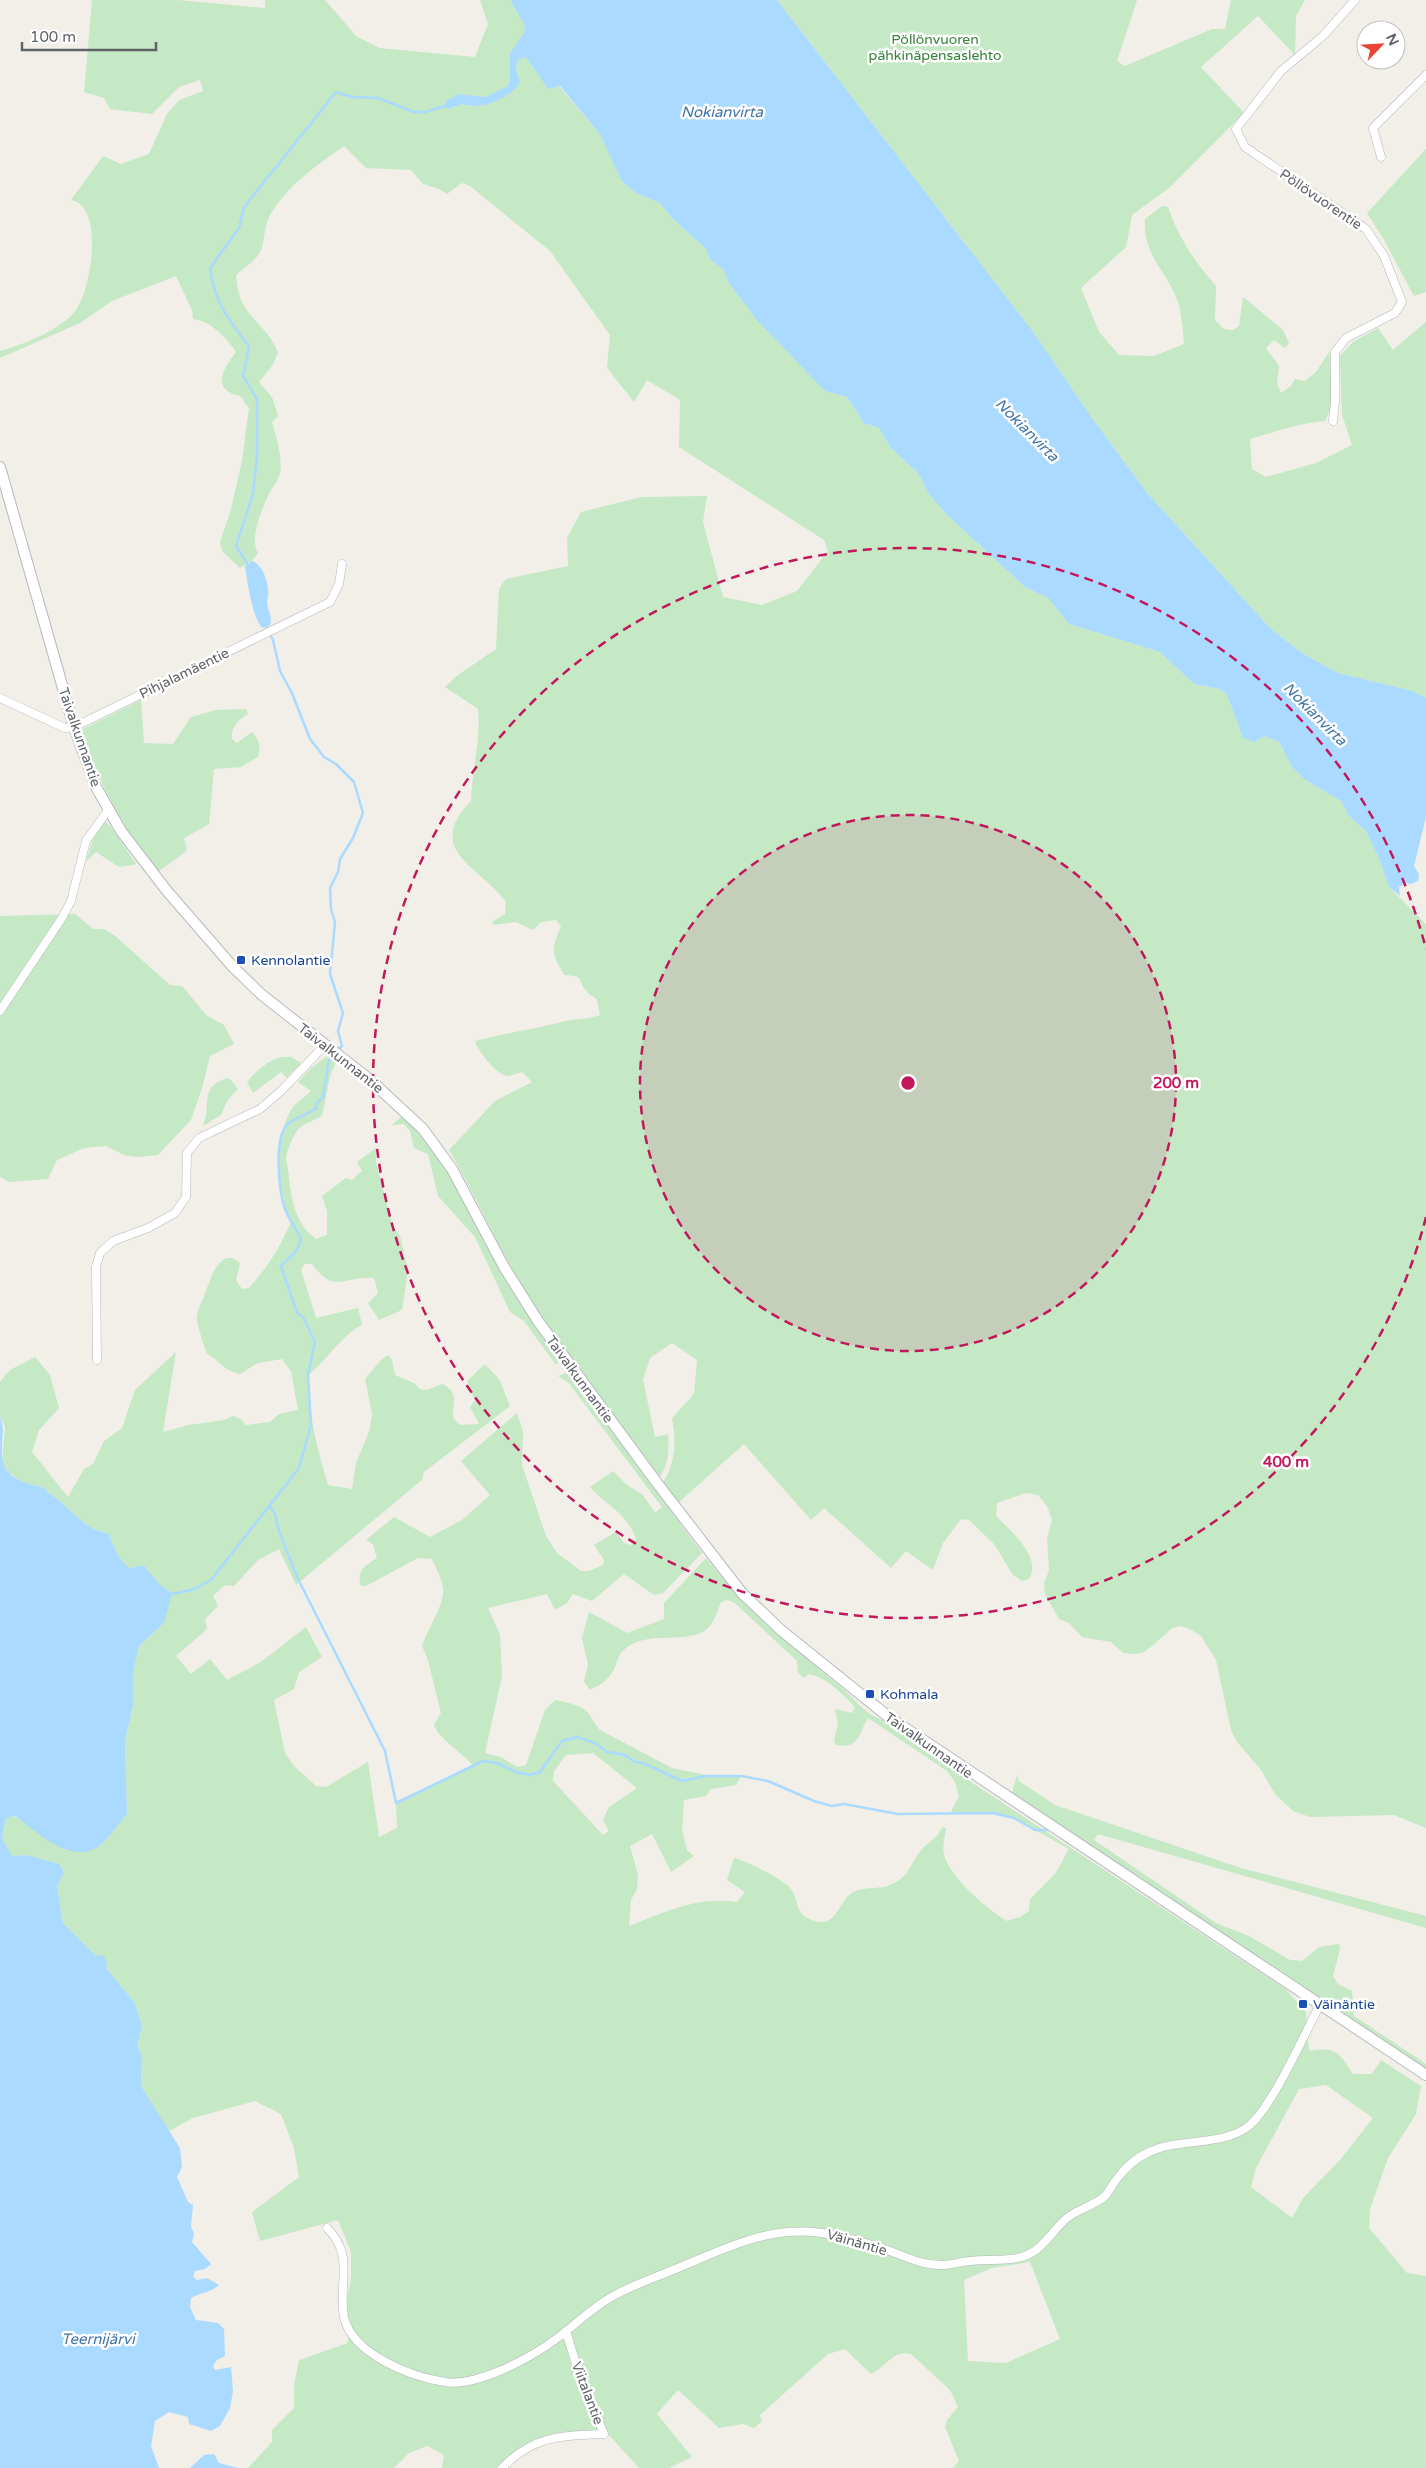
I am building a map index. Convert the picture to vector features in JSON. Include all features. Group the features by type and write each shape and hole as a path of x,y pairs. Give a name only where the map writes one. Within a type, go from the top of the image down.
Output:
{"street":[{"name":"Pöllövuorentie","path":"1333,421 1335,401 1334,352 1346,338 1396,313 1402,302 1384,256 1366,230 1245,147 1236,129 1281,71 1324,36 1355,0"},
{"path":"1381,157 1373,128 1426,75"},
{"name":"Taivalkunnantie","path":"0,468 74,727 89,770 108,810 140,858 233,967 262,995 325,1046 369,1078 423,1129 452,1169 521,1296 567,1363 716,1562 754,1605 782,1631 890,1718 1426,2075"},
{"name":"Pihjalamäentie","path":"74,727 330,602 339,584 342,564"},
{"path":"0,698 65,728 74,727"},
{"path":"0,1011 62,918 71,901 86,841 108,810"},
{"path":"97,1360 96,1267 100,1253 113,1241 148,1228 175,1213 186,1197 187,1153 199,1138 260,1110 282,1091 325,1046"},
{"name":"Väinäntie","path":"327,2228 342,2247 345,2260 343,2281 344,2316 349,2330 360,2344 370,2352 415,2375 447,2383 476,2380 550,2344 614,2295 733,2246 764,2236 803,2230 829,2232 925,2264 945,2265 972,2261 1021,2258 1043,2244 1067,2218 1106,2195 1124,2171 1146,2153 1165,2146 1227,2138 1247,2128 1266,2106 1320,2005"},
{"name":"Viitalantie","path":"502,2468 524,2447 549,2439 604,2434 581,2381 566,2331"}],"green space":[{"path":"92,0 178,0 265,8 265,0 325,0 356,36 379,48 475,57 488,24 480,0 510,0 525,26 524,33 510,53 510,81 507,86 486,97 459,94 449,109 462,104 478,106 500,97 520,82 516,70 517,59 526,56 548,89 559,86 600,134 622,180 636,193 660,203 672,218 706,249 710,259 723,269 729,283 825,391 847,397 864,423 879,428 891,448 918,473 929,494 947,515 1025,587 1048,598 1069,624 1160,652 1194,684 1220,689 1227,695 1243,738 1264,736 1279,742 1292,767 1304,779 1341,801 1349,816 1366,831 1380,861 1389,887 1426,924 1426,1828 1394,1815 1310,1817 1293,1811 1275,1794 1261,1770 1237,1742 1231,1730 1216,1660 1201,1636 1190,1629 1179,1626 1171,1629 1142,1653 1133,1654 1123,1653 1111,1642 1082,1637 1069,1623 1059,1619 1045,1594 1044,1583 1049,1571 1047,1539 1052,1520 1047,1506 1038,1495 1026,1493 997,1503 996,1516 1023,1545 1032,1562 1032,1571 1029,1579 1022,1581 1013,1575 994,1544 969,1520 961,1519 943,1543 933,1570 906,1551 891,1568 824,1508 811,1520 744,1444 678,1503 663,1482 673,1459 674,1435 672,1418 694,1394 697,1360 672,1343 650,1358 643,1380 655,1437 668,1434 668,1456 660,1477 573,1362 540,1315 515,1274 449,1150 495,1101 532,1082 522,1072 507,1076 498,1071 484,1056 475,1041 600,1015 597,1000 584,989 579,978 564,975 557,961 554,947 561,926 556,920 541,922 533,930 516,922 493,925 492,922 505,914 506,902 461,857 454,845 453,833 458,818 471,801 479,721 478,709 445,687 458,675 496,649 499,589 506,579 568,566 567,538 581,512 642,497 707,496 703,522 723,597 762,605 797,591 828,551 824,540 679,447 680,400 647,380 634,402 607,368 610,335 550,251 470,186 462,183 447,194 439,189 423,184 411,170 366,168 344,146 302,177 284,196 269,217 261,251 252,262 236,275 244,305 250,315 268,334 278,353 272,366 259,382 272,397 278,416 272,422 281,460 279,476 270,491 260,515 255,540 258,553 252,561 240,568 222,551 220,542 231,509 242,461 249,408 240,396 225,389 222,384 223,372 236,352 218,331 200,320 193,319 192,310 176,276 112,301 80,323 0,358 0,351 20,345 52,330 70,317 76,310 86,285 92,250 88,217 82,206 71,200 103,156 121,164 149,154 167,114 179,100 203,91 200,80 179,87 152,114 110,109 104,98 84,92"},
{"name":"Pöllönvuoren pähkinäpensaslehto","path":"777,0 1137,0 1117,61 1125,66 1212,29 1225,29 1231,0 1305,0 1296,16 1295,55 1258,16 1201,67 1244,113 1169,188 1132,215 1126,247 1081,288 1099,332 1119,355 1154,356 1184,344 1179,305 1175,294 1152,254 1145,232 1145,219 1162,206 1168,207 1176,228 1188,249 1216,286 1215,320 1224,329 1233,330 1239,326 1243,297 1283,330 1289,343 1285,348 1274,340 1266,348 1279,366 1277,384 1281,393 1291,386 1295,379 1305,381 1316,372 1329,352 1333,403 1325,421 1296,426 1250,439 1252,469 1266,477 1316,463 1352,445 1342,415 1340,356 1353,342 1378,328 1393,350 1426,322 1426,698 1413,691 1338,673 1302,653 1270,628 1148,494 1092,418 1031,329"},
{"path":"1426,149 1426,292 1414,296 1383,238 1367,213"},
{"path":"141,700 144,743 173,744 191,717 216,710 246,709 248,714 236,724 232,731 232,739 237,743 252,732 257,738 260,747 258,757 241,767 214,769 209,824 184,838 187,849 184,853 159,871 133,838 113,805 96,770 81,730"},
{"path":"105,821 136,863 134,865 119,867 96,852 86,861 95,833"},
{"path":"75,914 93,929 104,929 114,935 170,985 182,986 206,1015 224,1025 234,1044 210,1056 191,1120 158,1155 137,1157 124,1155 106,1146 84,1148 57,1160 48,1179 9,1182 0,1177 0,916"},
{"path":"328,1055 336,1062 330,1076 322,1116 298,1129 290,1143 287,1154 286,1159 292,1198 302,1225 316,1239 327,1235 327,1211 322,1196 346,1178 352,1180 362,1171 357,1162 376,1148 376,1162 392,1224 400,1236 408,1270 402,1310 379,1320 368,1303 378,1293 374,1278 334,1282 327,1279 312,1264 304,1264 301,1270 316,1318 358,1308 362,1325 340,1342 322,1363 308,1375 314,1431 328,1485 352,1489 356,1463 369,1432 372,1414 365,1379 382,1359 388,1355 392,1360 395,1375 414,1383 420,1389 427,1390 442,1384 451,1390 454,1398 453,1418 460,1425 479,1424 470,1407 475,1401 467,1381 485,1364 499,1379 510,1406 424,1472 422,1480 296,1585 279,1549 258,1560 234,1586 225,1585 213,1596 218,1606 205,1619 207,1629 176,1656 191,1674 210,1659 227,1680 261,1662 306,1627 322,1657 299,1672 294,1689 274,1700 285,1753 294,1766 316,1786 326,1787 368,1762 379,1837 397,1828 396,1803 473,1766 440,1735 434,1725 441,1713 428,1660 422,1646 439,1609 443,1595 439,1574 432,1559 418,1558 366,1586 361,1586 361,1572 365,1566 377,1558 373,1544 366,1540 394,1517 430,1537 462,1520 490,1495 461,1461 517,1413 523,1432 522,1465 546,1536 557,1553 581,1571 589,1571 603,1565 604,1560 594,1545 616,1532 624,1543 631,1545 636,1539 622,1516 590,1487 613,1471 627,1485 643,1495 655,1513 662,1507 568,1382 558,1376 568,1372 702,1553 663,1593 654,1595 624,1574 592,1601 573,1594 567,1603 555,1610 547,1594 488,1608 500,1635 502,1676 485,1753 501,1757 517,1767 526,1765 545,1710 555,1700 582,1708 589,1714 600,1730 672,1768 706,1775 741,1776 736,1785 711,1789 706,1796 684,1800 682,1830 687,1850 694,1856 671,1872 652,1834 630,1846 638,1875 637,1889 631,1900 629,1926 695,1903 708,1901 737,1902 745,1892 727,1880 734,1858 755,1866 786,1884 793,1892 798,1908 803,1915 817,1922 824,1922 835,1915 847,1897 853,1892 861,1889 879,1888 895,1883 906,1874 920,1852 937,1836 942,1827 946,1828 943,1845 944,1855 961,1883 970,1892 1007,1921 1020,1917 1029,1911 1030,1899 1055,1874 1069,1849 1014,1818 993,1813 951,1812 959,1796 955,1782 947,1771 868,1718 860,1735 854,1742 844,1746 836,1745 834,1740 838,1724 835,1709 852,1713 855,1707 834,1687 822,1679 809,1674 804,1678 798,1673 797,1661 735,1603 727,1600 721,1602 712,1624 703,1632 683,1637 649,1639 629,1646 619,1656 614,1670 609,1677 602,1684 590,1690 584,1682 588,1664 582,1638 589,1612 627,1633 664,1619 664,1603 706,1558 753,1610 866,1711 885,1721 974,1784 1285,1989 1306,2012 1309,2051 1325,2050 1336,2053 1353,2074 1372,2074 1381,2060 1421,2086 1416,2114 1388,2158 1370,2209 1369,2228 1407,2273 1426,2276 1426,2468 953,2468 959,2461 945,2427 947,2420 958,2407 950,2390 911,2354 899,2354 871,2374 845,2349 828,2354 760,2415 762,2421 754,2428 743,2424 719,2428 678,2390 657,2414 692,2457 669,2468 639,2468 607,2433 576,2433 547,2437 533,2442 508,2457 497,2468 442,2468 444,2455 427,2446 409,2453 394,2468 248,2468 272,2442 272,2430 294,2408 294,2385 299,2360 348,2343 347,2301 351,2276 351,2252 338,2220 260,2241 252,2212 299,2177 294,2148 281,2114 255,2101 193,2118 169,2131 141,2086 142,2056 137,2046 142,2027 135,2003 96,1956 63,1923 57,1886 64,1871 58,1864 27,1855 12,1856 2,1838 6,1818 14,1816 65,1850 101,1845 127,1814 125,1740 133,1706 133,1673 139,1646 164,1623 159,1584 144,1565 129,1568 118,1556 108,1533 94,1529 84,1523 43,1487 23,1483 8,1472 2,1461 5,1427 0,1417 0,1382 10,1370 35,1357 50,1375 59,1408 39,1430 32,1452 68,1497 84,1469 93,1464 104,1441 122,1428 135,1390 176,1352 163,1432 189,1425 224,1420 233,1416 241,1419 246,1425 270,1422 279,1414 298,1410 291,1371 282,1359 258,1363 240,1374 229,1370 207,1354 197,1317 213,1273 221,1261 227,1258 240,1263 236,1280 242,1289 249,1288 273,1257 291,1222 283,1196 279,1166 280,1150 285,1122 291,1110 311,1091 298,1082 311,1068","holes":["593,1753 637,1788 609,1807 603,1820 609,1831 603,1835 553,1781 554,1771 566,1755","1326,2085 1373,2118 1340,2160 1303,2198 1292,2218 1251,2187 1256,2168 1299,2089","1030,2262 1060,2339 1006,2363 968,2361 964,2280 992,2268"]},
{"path":"281,1057 291,1057 301,1063 287,1078 281,1072 253,1093 247,1082 262,1067"},
{"path":"229,1078 238,1089 227,1101 221,1115 203,1126 210,1091 219,1081"},
{"path":"403,1115 441,1160 461,1191 517,1298 558,1361 556,1365 524,1321 510,1312 475,1237 438,1196 428,1154 414,1148 410,1131 404,1124 392,1125"},
{"path":"1017,1775 1019,1781 1055,1805 1241,1868 1426,1916 1426,1928 1098,1834 1094,1840 1216,1923 1249,1936 1290,1960 1302,1961 1319,1947 1339,1944 1340,1949 1333,1976 1338,1984 1352,1991 1354,2016 1426,2064 1426,2072 1012,1793"}],"water":[{"name":"Nokianvirta","path":"510,0 777,0 1031,329 1092,418 1148,494 1270,628 1302,653 1338,673 1413,691 1426,698 1426,817 1414,866 1419,874 1418,881 1411,884 1405,883 1399,887 1400,896 1389,887 1380,861 1366,831 1349,816 1341,801 1304,779 1292,767 1279,742 1264,736 1254,742 1243,738 1227,695 1220,689 1194,684 1160,652 1069,624 1048,598 1025,587 947,515 929,494 918,473 891,448 879,428 864,423 847,397 825,391 757,320 729,283 723,269 710,259 706,249 672,218 660,203 636,193 621,180 600,134 560,86 548,89 526,57 517,60 516,70 520,82 509,94 486,105 469,106 462,104 448,109 444,106 446,101 459,94 486,97 507,86 510,81 510,53 524,33 525,26"},
{"path":"252,561 261,569 268,587 267,603 271,622 270,625 263,628 259,624 253,609 247,580 245,566"},
{"name":"Teernijärvi","path":"0,1417 3,1429 2,1458 8,1472 19,1480 43,1487 84,1523 94,1529 108,1533 118,1556 129,1568 144,1565 159,1584 172,1594 164,1623 139,1646 133,1673 133,1706 125,1740 127,1814 99,1846 88,1851 66,1850 44,1838 15,1816 6,1818 2,1838 12,1856 27,1855 59,1864 64,1872 57,1886 63,1923 96,1956 103,1955 107,1962 106,1968 135,2003 142,2027 137,2046 142,2056 141,2086 180,2148 182,2167 177,2177 188,2202 193,2205 191,2226 194,2234 192,2242 211,2264 205,2269 195,2271 193,2277 197,2280 207,2278 219,2285 214,2289 191,2298 190,2307 196,2320 218,2323 224,2329 225,2356 217,2360 213,2366 215,2370 231,2367 233,2391 230,2408 220,2426 211,2431 189,2424 188,2417 169,2412 155,2421 151,2446 159,2468 0,2468"},
{"path":"214,2454 219,2463 238,2468 190,2468 204,2455"}],"waterway":[{"path":"247,563 236,546 253,494 257,457 257,399 243,376 249,346 229,319 219,301 210,268 239,228 244,207 336,92 352,97 378,98 414,112 425,112 444,106"},
{"path":"266,626 273,640 280,671 292,693 310,739 324,757 336,764 354,782 363,813 353,838 340,859 338,872 330,888 331,909 335,922 330,974 343,1013 338,1031 342,1046 339,1049"},
{"path":"172,1594 195,1589 211,1580 299,1468 311,1425 308,1375 315,1342 303,1317 297,1313 281,1266 296,1251 301,1240 283,1201 279,1154 282,1133 286,1126 316,1108 317,1103 323,1097 329,1060 333,1056"},
{"path":"270,1507 275,1514 279,1531 297,1577 385,1751 396,1803 483,1761 497,1763 516,1772 530,1775 540,1772 562,1741 577,1737 595,1743 607,1752 625,1755 635,1762 643,1763 682,1781 706,1776 741,1776 768,1781 814,1801 832,1806 844,1804 898,1814 993,1813 1014,1818 1035,1830 1047,1830"}],"place":[{"name":"Kennolantie","path":"241,960"},
{"name":"Kohmala","path":"870,1694"},
{"name":"Väinäntie","path":"1303,2004"}]}
